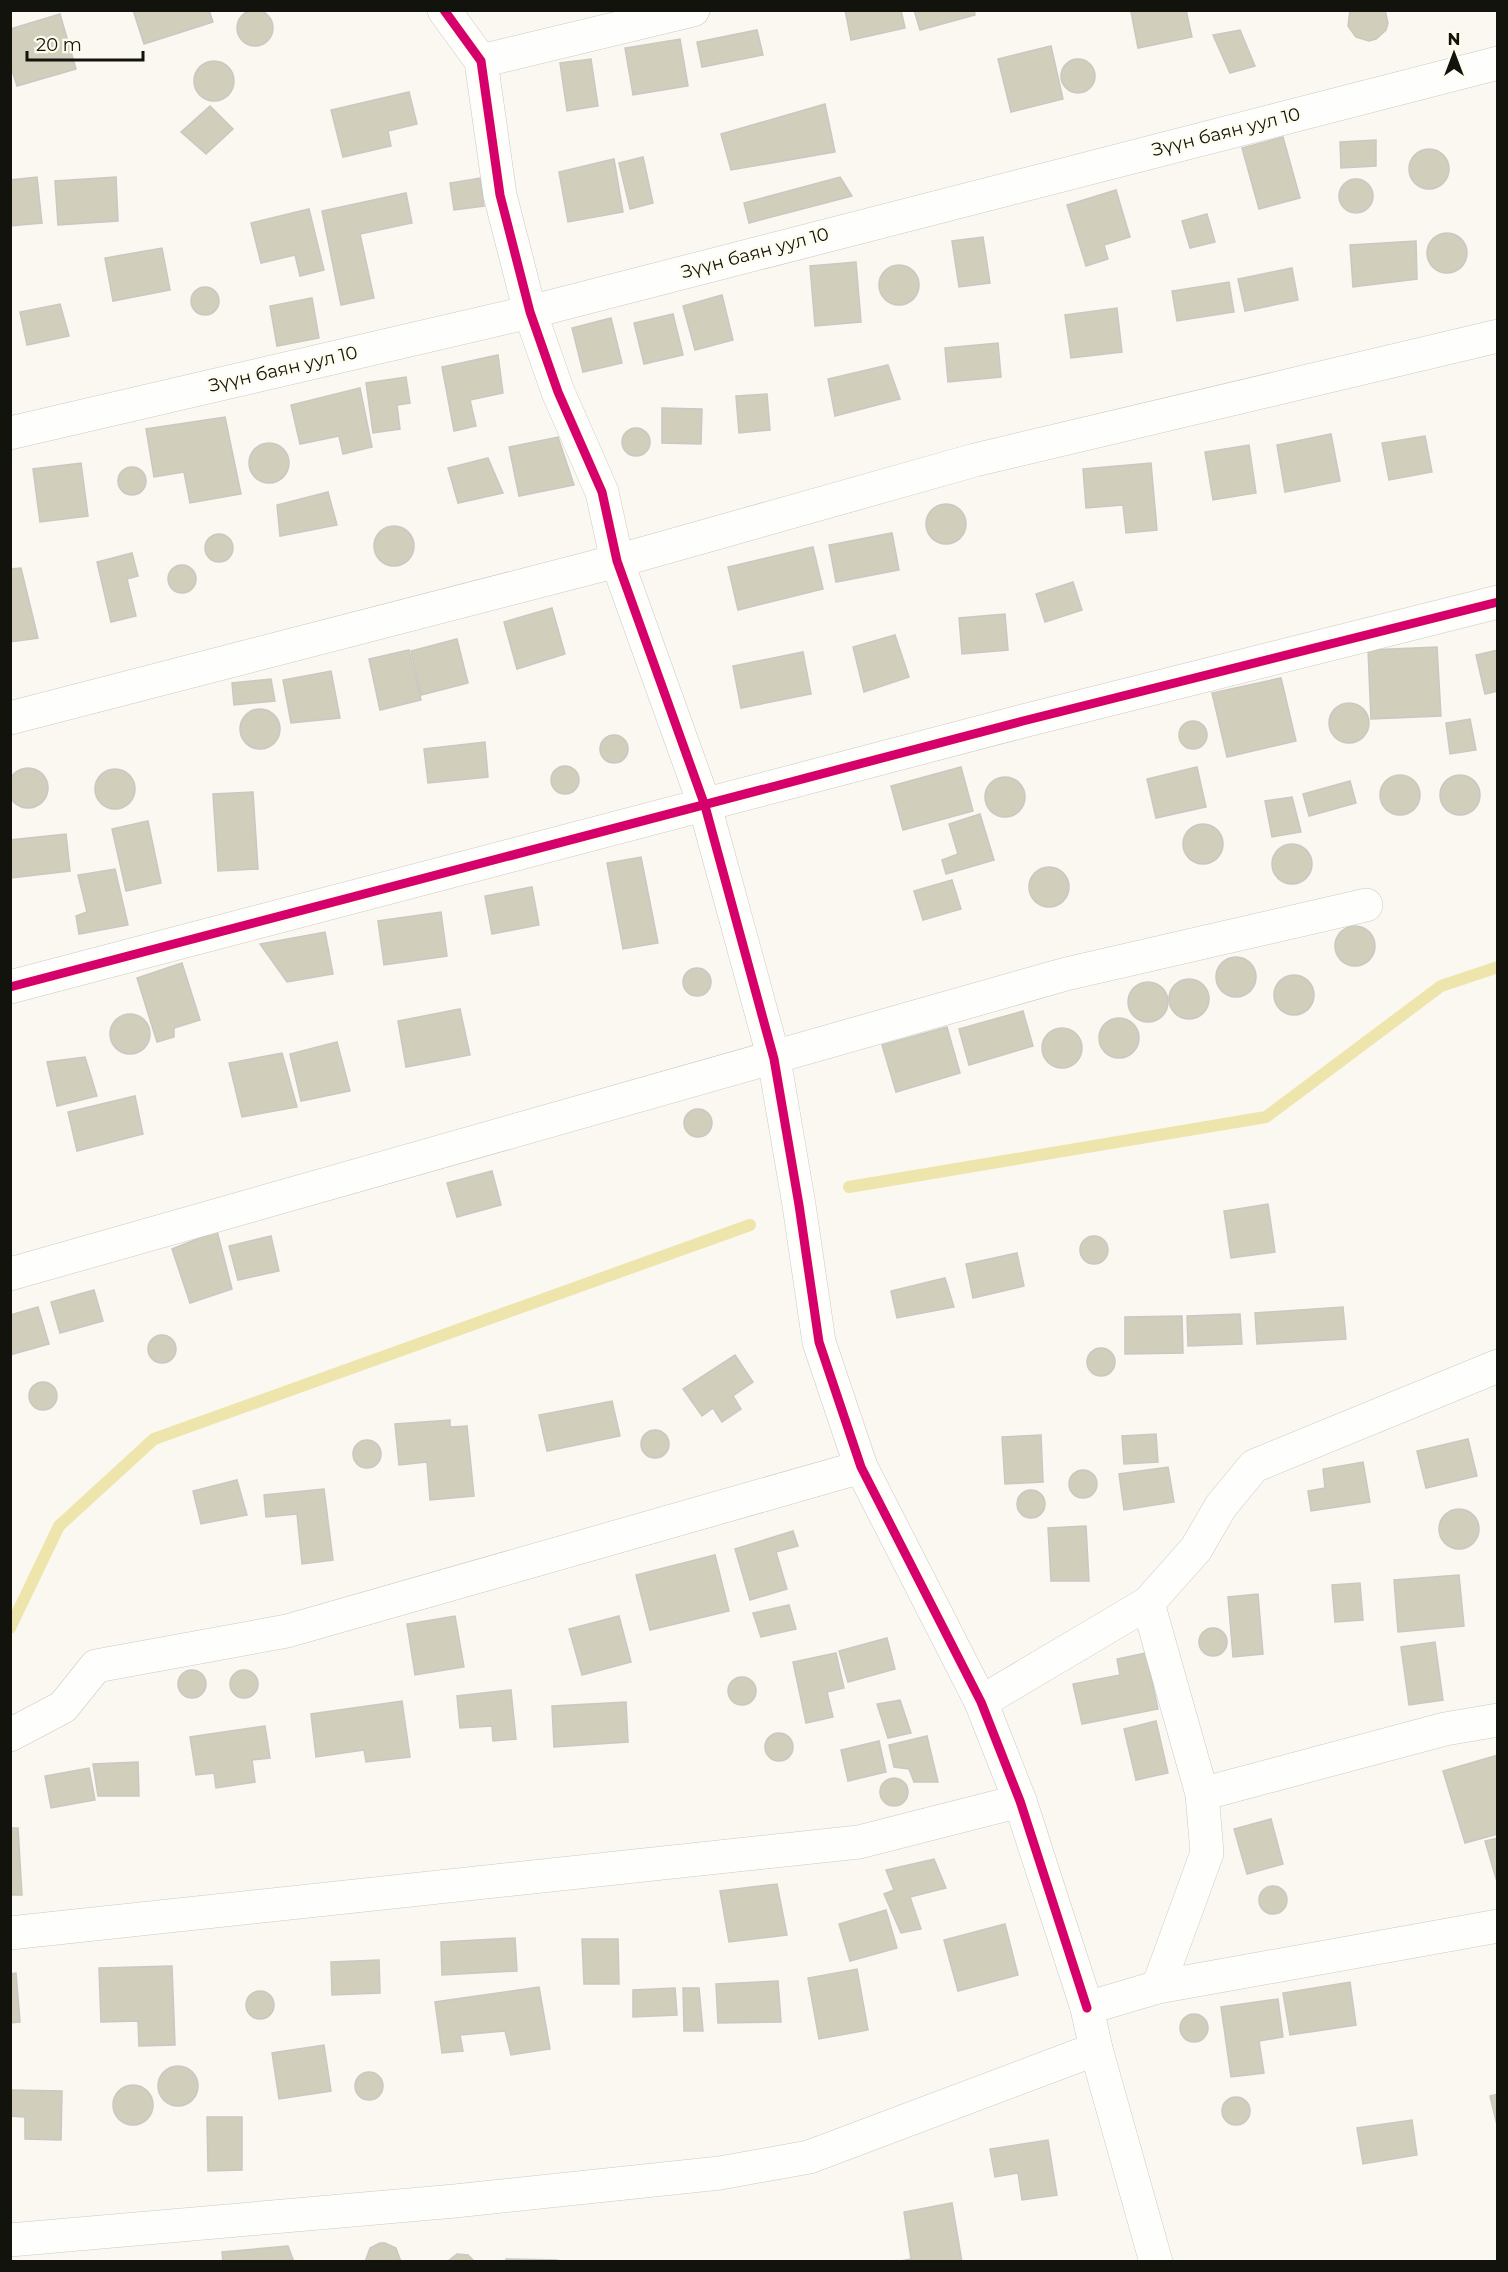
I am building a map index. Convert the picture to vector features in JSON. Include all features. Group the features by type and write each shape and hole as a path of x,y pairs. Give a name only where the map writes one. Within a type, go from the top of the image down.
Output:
{"street":[{"path":"444,10 481,61 500,195 530,312 558,392 602,492 617,561 705,806 774,1059 800,1205 819,1342 861,1467 981,1702 1020,1801 1087,2008 1096,2049 1156,2262"},
{"path":"481,61 693,10"},
{"name":"Зүүн баян уул 10","path":"10,433 530,312 1497,63"},
{"path":"10,718 617,561 975,460 1497,336"},
{"path":"10,987 1023,721 1497,602"},
{"path":"10,1274 774,1059 1066,974 1366,905"},
{"path":"981,1702 1148,1603 1196,1549 1221,1506 1254,1466 1497,1366"},
{"path":"10,1735 63,1707 96,1666 287,1631 861,1467"},
{"path":"1148,1603 1202,1794 1207,1853 1158,1987"},
{"path":"1202,1794 1445,1730 1497,1720"},
{"path":"10,1934 859,1842 1020,1801"},
{"path":"1087,2008 1158,1987 1497,1926"},
{"path":"10,2240 455,2201 720,2174 808,2157 1096,2049"}],"building":[{"path":"133,10 209,10 213,22 144,44"},
{"path":"255,10 268,15 273,28 268,41 255,46 242,41 237,28 242,15"},
{"path":"845,10 901,10 905,28 851,40"},
{"path":"914,10 974,10 975,15 920,30"},
{"path":"1136,10 1186,10 1192,37 1138,48 1131,12"},
{"path":"1350,10 1385,10 1388,23 1386,30 1376,39 1369,41 1356,37 1348,26"},
{"path":"60,14 76,69 17,86 10,64 10,29"},
{"path":"757,30 763,55 702,67 697,42"},
{"path":"1240,30 1255,66 1230,73 1213,35"},
{"path":"680,39 688,86 633,95 625,48"},
{"path":"1051,46 1063,99 1011,112 998,59"},
{"path":"591,59 598,106 567,111 560,63"},
{"path":"1078,59 1090,64 1095,76 1090,88 1078,93 1066,88 1061,76 1066,64"},
{"path":"214,61 222,62 228,67 233,73 233,89 228,95 222,100 214,101 206,100 200,95 195,89 194,81 195,73 200,67 206,62"},
{"path":"409,92 417,124 388,131 391,146 343,157 331,110"},
{"path":"825,104 835,152 731,170 721,134"},
{"path":"210,106 233,129 206,154 181,132"},
{"path":"1283,137 1300,198 1259,209 1242,148"},
{"path":"1376,140 1376,166 1341,168 1340,142"},
{"path":"1429,149 1437,150 1443,155 1448,161 1448,177 1443,183 1437,188 1429,189 1421,188 1415,183 1410,177 1409,169 1410,161 1415,155 1421,150"},
{"path":"643,157 653,203 630,209 619,163"},
{"path":"614,159 623,212 568,222 559,172"},
{"path":"37,177 42,223 10,226 10,180"},
{"path":"116,177 118,221 58,225 55,181"},
{"path":"840,177 852,196 749,223 744,203"},
{"path":"480,178 484,206 454,210 450,183"},
{"path":"1356,179 1368,184 1373,196 1368,208 1356,213 1344,208 1339,196 1344,184"},
{"path":"1116,190 1130,237 1104,245 1108,259 1086,266 1067,205"},
{"path":"406,193 412,223 360,234 374,298 341,305 322,211"},
{"path":"309,209 324,270 300,276 295,255 261,263 251,223"},
{"path":"1207,214 1215,242 1190,248 1182,221"},
{"path":"1447,233 1455,234 1461,239 1466,245 1466,261 1461,267 1455,272 1447,273 1439,272 1433,267 1428,261 1427,253 1428,245 1433,239 1439,234"},
{"path":"983,237 990,283 959,287 952,241"},
{"path":"1416,241 1417,279 1353,287 1350,245"},
{"path":"162,248 170,290 113,301 105,258"},
{"path":"856,262 861,322 815,326 810,266"},
{"path":"899,265 907,266 913,271 918,277 918,293 913,299 907,304 899,305 891,304 885,299 880,293 879,285 880,277 885,271 891,266"},
{"path":"1292,268 1298,300 1245,311 1238,279"},
{"path":"1229,282 1234,312 1177,321 1172,291"},
{"path":"205,287 215,291 219,301 215,311 205,315 195,311 191,301 195,291"},
{"path":"722,295 733,340 695,350 683,306"},
{"path":"312,298 319,338 277,346 270,306"},
{"path":"60,304 69,336 27,345 20,312"},
{"path":"1117,308 1122,352 1071,358 1065,315"},
{"path":"673,314 683,355 644,364 634,323"},
{"path":"611,318 622,363 583,372 572,328"},
{"path":"998,343 1001,377 948,382 945,348"},
{"path":"498,355 503,393 470,400 476,426 454,431 442,367"},
{"path":"888,365 900,399 835,416 828,379"},
{"path":"406,377 410,403 397,405 400,429 373,433 366,383"},
{"path":"360,388 372,447 343,454 339,436 300,444 291,405"},
{"path":"767,394 770,430 739,433 736,396"},
{"path":"662,408 702,409 701,444 662,443"},
{"path":"225,417 241,494 190,503 184,472 154,477 146,429"},
{"path":"636,428 646,432 650,442 646,452 636,456 626,452 622,442 626,432"},
{"path":"1331,434 1340,481 1285,492 1277,445"},
{"path":"1425,436 1432,472 1389,480 1382,443"},
{"path":"558,437 574,485 519,496 509,447"},
{"path":"269,443 277,444 283,449 288,455 288,471 283,477 277,482 269,483 261,482 255,477 250,471 249,463 250,455 255,449 261,444"},
{"path":"1249,445 1256,493 1213,500 1205,452"},
{"path":"488,458 503,493 458,503 448,468"},
{"path":"81,463 88,516 40,522 33,469"},
{"path":"1151,463 1157,530 1126,533 1123,505 1086,508 1083,469"},
{"path":"132,467 142,471 146,481 142,491 132,495 122,491 118,481 122,471"},
{"path":"328,492 337,525 280,536 277,505"},
{"path":"946,504 954,505 960,510 965,516 965,532 960,538 954,543 946,544 938,543 932,538 927,532 926,524 927,516 932,510 938,505"},
{"path":"394,526 402,527 408,532 413,538 413,554 408,560 402,565 394,566 386,565 380,560 375,554 374,546 375,538 380,532 386,527"},
{"path":"892,533 899,570 836,582 829,545"},
{"path":"219,534 229,538 233,548 229,558 219,562 209,558 205,548 209,538"},
{"path":"813,547 823,589 738,610 728,567"},
{"path":"132,553 138,576 127,579 136,616 111,622 97,562"},
{"path":"182,565 192,569 196,579 192,589 182,593 172,589 168,579 172,569"},
{"path":"21,568 38,638 10,642 10,569"},
{"path":"1073,582 1082,610 1045,622 1036,594"},
{"path":"552,608 565,654 517,669 504,622"},
{"path":"1005,614 1008,650 962,654 959,618"},
{"path":"895,635 909,677 864,692 853,647"},
{"path":"457,639 468,683 421,695 411,651"},
{"path":"1437,647 1441,716 1371,719 1368,650"},
{"path":"409,650 421,700 380,710 369,659"},
{"path":"1498,650 1498,691 1485,694 1476,655"},
{"path":"803,652 811,694 741,708 733,666"},
{"path":"331,671 340,718 291,723 283,680"},
{"path":"1281,678 1296,741 1227,757 1212,693"},
{"path":"271,679 275,701 234,705 232,683"},
{"path":"1349,703 1357,704 1363,709 1368,715 1368,731 1363,737 1357,742 1349,743 1341,742 1335,737 1330,731 1329,723 1330,715 1335,709 1341,704"},
{"path":"260,709 268,710 274,715 279,721 279,737 274,743 268,748 260,749 252,748 246,743 241,737 240,729 241,721 246,715 252,710"},
{"path":"1470,719 1476,750 1450,754 1446,723"},
{"path":"1193,721 1203,725 1207,735 1203,745 1193,749 1183,745 1179,735 1183,725"},
{"path":"614,735 624,739 628,749 624,759 614,763 604,759 600,749 604,739"},
{"path":"485,742 488,777 428,783 424,749"},
{"path":"565,766 575,770 579,780 575,790 565,794 555,790 551,780 555,770"},
{"path":"961,767 973,811 903,830 891,786"},
{"path":"1197,767 1206,807 1156,818 1147,779"},
{"path":"28,768 42,774 48,788 42,802 28,808 14,802 8,788 14,774"},
{"path":"115,769 123,770 129,775 134,781 134,797 129,803 123,808 115,809 107,808 101,803 96,797 95,789 96,781 101,775 107,770"},
{"path":"1400,775 1408,776 1414,781 1419,787 1419,803 1414,809 1408,814 1400,815 1392,814 1386,809 1381,803 1380,795 1381,787 1386,781 1392,776"},
{"path":"1460,775 1468,776 1474,781 1479,787 1479,803 1474,809 1468,814 1460,815 1452,814 1446,809 1441,803 1440,795 1441,787 1446,781 1452,776"},
{"path":"1005,777 1013,778 1019,783 1024,789 1024,805 1019,811 1013,816 1005,817 997,816 991,811 986,805 985,797 986,789 991,783 997,778"},
{"path":"1350,781 1356,803 1309,816 1303,794"},
{"path":"253,792 258,869 218,871 213,794"},
{"path":"1292,797 1301,832 1272,837 1265,801"},
{"path":"980,814 994,860 946,874 942,860 958,854 949,824"},
{"path":"148,821 161,883 126,891 112,829"},
{"path":"1203,824 1211,825 1217,830 1222,836 1222,852 1217,858 1211,863 1203,864 1195,863 1189,858 1184,852 1183,844 1184,836 1189,830 1195,825"},
{"path":"66,834 70,871 11,878 10,840"},
{"path":"1292,844 1300,845 1306,850 1311,856 1311,872 1306,878 1300,883 1292,884 1284,883 1278,878 1273,872 1272,864 1273,856 1278,850 1284,845"},
{"path":"641,857 658,943 623,949 607,863"},
{"path":"1049,867 1057,868 1063,873 1068,879 1068,895 1063,901 1057,906 1049,907 1041,906 1035,901 1030,895 1029,887 1030,879 1035,873 1041,868"},
{"path":"115,869 128,925 79,934 76,916 87,912 78,875"},
{"path":"952,880 961,909 923,920 914,891"},
{"path":"532,887 539,925 492,934 485,896"},
{"path":"441,912 447,956 384,965 378,921"},
{"path":"1355,926 1363,927 1369,932 1374,938 1374,954 1369,960 1363,965 1355,966 1347,965 1341,960 1336,954 1335,946 1336,938 1341,932 1347,927"},
{"path":"325,932 333,974 287,982 260,944"},
{"path":"1236,957 1244,958 1250,963 1255,969 1255,985 1250,991 1244,996 1236,997 1228,996 1222,991 1217,985 1216,977 1217,969 1222,963 1228,958"},
{"path":"182,963 200,1020 174,1028 174,1037 157,1042 137,978"},
{"path":"697,968 707,972 711,982 707,992 697,996 687,992 683,982 687,972"},
{"path":"1294,975 1302,976 1308,981 1313,987 1313,1003 1308,1009 1302,1014 1294,1015 1286,1014 1280,1009 1275,1003 1274,995 1275,987 1280,981 1286,976"},
{"path":"1189,979 1197,980 1203,985 1208,991 1208,1007 1203,1013 1197,1018 1189,1019 1181,1018 1175,1013 1170,1007 1169,999 1170,991 1175,985 1181,980"},
{"path":"1148,982 1156,983 1162,988 1167,994 1167,1010 1162,1016 1156,1021 1148,1022 1140,1021 1134,1016 1129,1010 1128,1002 1129,994 1134,988 1140,983"},
{"path":"460,1009 470,1055 406,1067 398,1021"},
{"path":"1023,1011 1033,1046 969,1065 959,1029"},
{"path":"130,1014 138,1015 144,1020 149,1026 149,1042 144,1048 138,1053 130,1054 122,1053 116,1048 111,1042 110,1034 111,1026 116,1020 122,1015"},
{"path":"1119,1018 1127,1019 1133,1024 1138,1030 1138,1046 1133,1052 1127,1057 1119,1058 1111,1057 1105,1052 1100,1046 1099,1038 1100,1030 1105,1024 1111,1019"},
{"path":"947,1027 960,1073 896,1092 882,1045"},
{"path":"1062,1028 1070,1029 1076,1034 1081,1040 1081,1056 1076,1062 1070,1067 1062,1068 1054,1067 1048,1062 1043,1056 1042,1048 1043,1040 1048,1034 1054,1029"},
{"path":"337,1042 350,1091 301,1101 290,1054"},
{"path":"282,1053 297,1107 242,1117 229,1063"},
{"path":"85,1057 97,1096 57,1106 47,1062"},
{"path":"135,1096 143,1134 77,1151 68,1112"},
{"path":"698,1109 708,1113 712,1123 708,1133 698,1137 688,1133 684,1123 688,1113"},
{"path":"492,1171 501,1205 457,1217 447,1183"},
{"path":"1268,1204 1275,1252 1231,1258 1224,1211"},
{"path":"217,1231 232,1289 190,1303 172,1249"},
{"path":"271,1236 279,1271 238,1280 229,1246"},
{"path":"1094,1236 1104,1240 1108,1250 1104,1260 1094,1264 1084,1260 1080,1250 1084,1240"},
{"path":"1017,1253 1024,1286 973,1298 966,1264"},
{"path":"945,1278 954,1307 897,1318 891,1291"},
{"path":"94,1290 103,1321 60,1333 51,1302"},
{"path":"38,1307 49,1344 10,1355 10,1315"},
{"path":"1343,1307 1346,1339 1257,1344 1255,1313"},
{"path":"1240,1314 1242,1344 1188,1346 1187,1316"},
{"path":"1182,1316 1183,1353 1125,1354 1125,1317"},
{"path":"162,1335 172,1339 176,1349 172,1359 162,1363 152,1359 148,1349 152,1339"},
{"path":"1101,1348 1111,1352 1115,1362 1111,1372 1101,1376 1091,1372 1087,1362 1091,1352"},
{"path":"735,1355 753,1382 733,1396 741,1409 722,1422 713,1408 702,1416 683,1389"},
{"path":"43,1382 53,1386 57,1396 53,1406 43,1410 33,1406 29,1396 33,1386"},
{"path":"612,1401 620,1436 547,1451 539,1415"},
{"path":"450,1420 450,1427 467,1426 474,1496 430,1500 427,1462 399,1465 395,1424"},
{"path":"655,1430 665,1434 669,1444 665,1454 655,1458 645,1454 641,1444 645,1434"},
{"path":"1156,1434 1158,1462 1124,1464 1122,1436"},
{"path":"1041,1435 1043,1482 1005,1484 1002,1437"},
{"path":"1468,1439 1477,1476 1426,1488 1417,1451"},
{"path":"367,1440 377,1444 381,1454 377,1464 367,1468 357,1464 353,1454 357,1444"},
{"path":"1363,1462 1370,1502 1311,1511 1308,1491 1325,1488 1323,1469"},
{"path":"1168,1467 1174,1502 1124,1510 1119,1474"},
{"path":"1083,1470 1093,1474 1097,1484 1093,1494 1083,1498 1073,1494 1069,1484 1073,1474"},
{"path":"237,1480 247,1515 201,1524 193,1491"},
{"path":"324,1489 333,1560 302,1564 297,1514 266,1517 264,1495"},
{"path":"1031,1490 1041,1494 1045,1504 1041,1514 1031,1518 1021,1514 1017,1504 1021,1494"},
{"path":"1459,1509 1467,1510 1473,1515 1478,1521 1478,1537 1473,1543 1467,1548 1459,1549 1451,1548 1445,1543 1440,1537 1439,1529 1440,1521 1445,1515 1451,1510"},
{"path":"1086,1526 1089,1581 1051,1581 1048,1528"},
{"path":"793,1531 798,1546 776,1552 787,1589 750,1600 735,1549"},
{"path":"715,1555 729,1611 650,1630 636,1575"},
{"path":"1459,1575 1464,1626 1398,1632 1394,1580"},
{"path":"1360,1583 1363,1620 1335,1622 1332,1585"},
{"path":"1258,1594 1263,1654 1233,1657 1228,1597"},
{"path":"789,1605 796,1629 761,1637 753,1613"},
{"path":"455,1616 464,1667 415,1675 407,1624"},
{"path":"619,1616 631,1662 582,1675 569,1629"},
{"path":"1213,1628 1223,1632 1227,1642 1223,1652 1213,1656 1203,1652 1199,1642 1203,1632"},
{"path":"887,1638 895,1669 848,1682 839,1651"},
{"path":"1435,1642 1443,1700 1409,1705 1401,1647"},
{"path":"836,1653 844,1688 827,1692 833,1717 806,1723 793,1662"},
{"path":"1146,1653 1158,1709 1082,1724 1073,1684 1120,1675 1117,1659"},
{"path":"192,1670 202,1674 206,1684 202,1694 192,1698 182,1694 178,1684 182,1674"},
{"path":"244,1670 254,1674 258,1684 254,1694 244,1698 234,1694 230,1684 234,1674"},
{"path":"742,1677 752,1681 756,1691 752,1701 742,1705 732,1701 728,1691 732,1681"},
{"path":"511,1690 516,1739 493,1741 492,1726 460,1728 457,1696"},
{"path":"900,1700 911,1733 888,1738 877,1704"},
{"path":"402,1701 410,1757 366,1762 364,1750 316,1757 311,1714"},
{"path":"626,1702 628,1742 554,1747 552,1706"},
{"path":"1156,1721 1168,1773 1136,1780 1124,1729"},
{"path":"265,1726 270,1758 252,1760 255,1782 216,1788 214,1773 196,1775 190,1737"},
{"path":"779,1733 789,1737 793,1747 789,1757 779,1761 769,1757 765,1747 769,1737"},
{"path":"927,1736 938,1782 914,1782 909,1769 894,1767 889,1745"},
{"path":"879,1741 886,1772 848,1781 841,1750"},
{"path":"1498,1755 1498,1834 1465,1843 1443,1771"},
{"path":"138,1762 139,1796 98,1796 93,1764"},
{"path":"89,1768 95,1800 51,1808 45,1776"},
{"path":"894,1778 904,1782 908,1792 904,1802 894,1806 884,1802 880,1792 884,1782"},
{"path":"1271,1819 1283,1864 1247,1874 1234,1829"},
{"path":"10,1828 18,1828 22,1895 10,1895"},
{"path":"1498,1838 1498,1882 1497,1882 1485,1841"},
{"path":"934,1859 946,1888 910,1897 921,1929 901,1933 884,1894 894,1890 886,1870"},
{"path":"777,1884 787,1935 729,1942 720,1891"},
{"path":"1273,1886 1283,1890 1287,1900 1283,1910 1273,1914 1263,1910 1259,1900 1263,1890"},
{"path":"886,1910 897,1948 850,1961 839,1924"},
{"path":"1005,1924 1018,1975 958,1991 944,1940"},
{"path":"515,1938 517,1971 442,1975 441,1942"},
{"path":"582,1939 618,1939 619,1984 584,1984"},
{"path":"379,1960 380,1993 332,1995 331,1962"},
{"path":"172,1966 175,2045 139,2046 138,2021 101,2022 99,1968"},
{"path":"857,1969 868,2030 819,2039 808,1978"},
{"path":"16,1973 20,2022 10,2023 10,1974"},
{"path":"778,1981 781,2022 718,2023 716,1984"},
{"path":"1350,1982 1356,2025 1290,2035 1283,1993"},
{"path":"539,1987 550,2049 511,2055 505,2031 460,2035 463,2051 442,2053 435,2002"},
{"path":"675,1988 677,2015 633,2017 633,1990"},
{"path":"683,1988 699,1988 703,2031 684,2031"},
{"path":"260,1991 270,1995 274,2005 270,2015 260,2019 250,2015 246,2005 250,1995"},
{"path":"1278,1999 1283,2037 1259,2041 1264,2073 1231,2077 1221,2007"},
{"path":"1194,2014 1204,2018 1208,2028 1204,2038 1194,2042 1184,2038 1180,2028 1184,2018"},
{"path":"324,2045 331,2091 279,2099 272,2053"},
{"path":"178,2066 186,2067 192,2072 197,2078 197,2094 192,2100 186,2105 178,2106 170,2105 164,2100 159,2094 158,2086 159,2078 164,2072 170,2067"},
{"path":"369,2072 379,2076 383,2086 379,2096 369,2100 359,2096 355,2086 359,2076"},
{"path":"133,2085 141,2086 147,2091 152,2097 152,2113 147,2119 141,2124 133,2125 125,2124 119,2119 114,2113 113,2105 114,2097 119,2091 125,2086"},
{"path":"10,2090 62,2091 61,2140 25,2139 25,2117 10,2116"},
{"path":"1498,2094 1498,2129 1490,2096"},
{"path":"1236,2097 1246,2101 1250,2111 1246,2121 1236,2125 1226,2121 1222,2111 1226,2101"},
{"path":"207,2117 242,2117 242,2170 208,2171"},
{"path":"1412,2120 1417,2155 1363,2164 1357,2128"},
{"path":"1048,2140 1057,2195 1022,2200 1018,2173 995,2177 990,2149"},
{"path":"952,2203 962,2262 895,2262 911,2259 904,2212"},
{"path":"380,2243 396,2248 401,2262 365,2262 370,2248"},
{"path":"288,2246 294,2262 223,2262 222,2252"},
{"path":"457,2254 468,2255 475,2262 447,2262"},
{"path":"506,2259 557,2260 557,2262 506,2262"}],"waterway":[{"path":"849,1187 1266,1117 1441,986 1498,967"},
{"path":"10,1628 59,1526 154,1439 750,1225"}],"cycle path":[{"path":"444,10 481,61 500,195 530,312 558,392 602,492 617,561 705,806 774,1059 819,1342 861,1467 981,1702 1020,1801 1087,2008"},
{"path":"10,987 1023,721 1498,602"}]}
